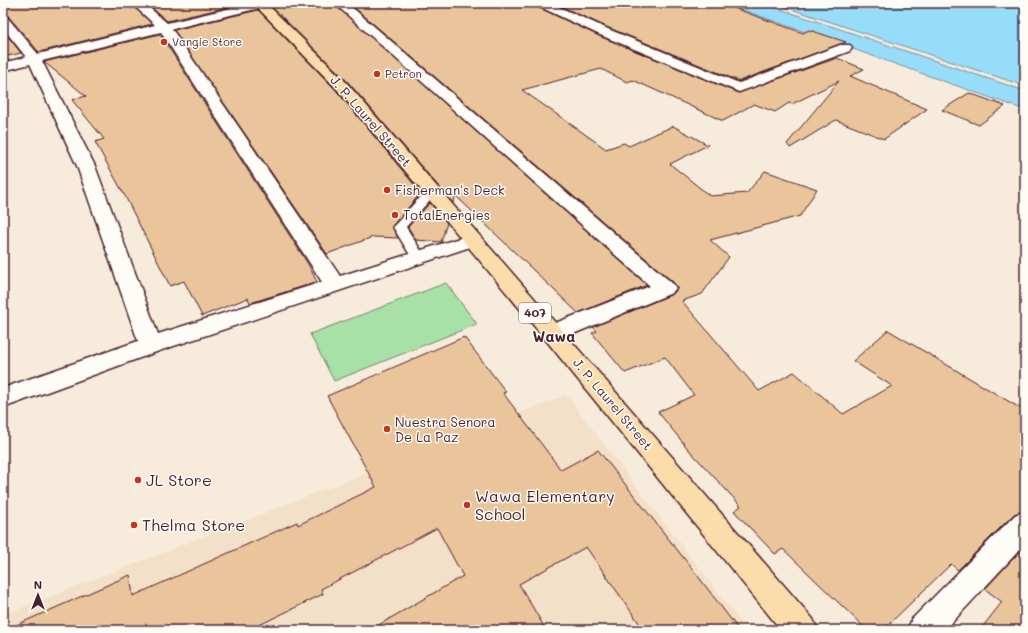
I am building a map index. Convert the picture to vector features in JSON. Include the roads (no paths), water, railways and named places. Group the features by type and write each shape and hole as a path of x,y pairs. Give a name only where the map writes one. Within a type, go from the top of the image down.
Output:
{"main road":[{"name":"J. P. Laurel Street","path":"263,4 340,85 553,333 802,630"}],"street":[{"path":"137,3 164,27 335,285"},
{"path":"340,3 665,288 553,333"},
{"path":"540,3 604,32 739,88 845,48"},
{"path":"3,67 263,4"},
{"path":"3,20 35,60 86,166 151,345"},
{"path":"3,398 151,345 472,240"},
{"path":"923,630 1025,524"}],"lane":[{"path":"418,257 398,227 431,192"}],"water":[{"path":"723,3 762,3 1025,91 1025,110"},
{"path":"773,3 1025,3 1025,86"}],"place":[{"name":"Vangie Store","path":"164,42"},
{"name":"Petron","path":"377,74"},
{"name":"Fisherman's Deck","path":"387,190"},
{"name":"TotalEnergies","path":"395,215"},
{"name":"Nuestra Senora De La Paz","path":"387,429"},
{"name":"JL Store","path":"138,480"},
{"name":"Wawa Elementary School","path":"467,505"},
{"name":"Thelma Store","path":"134,525"}],"district":[{"name":"Wawa","path":"554,337"}]}
